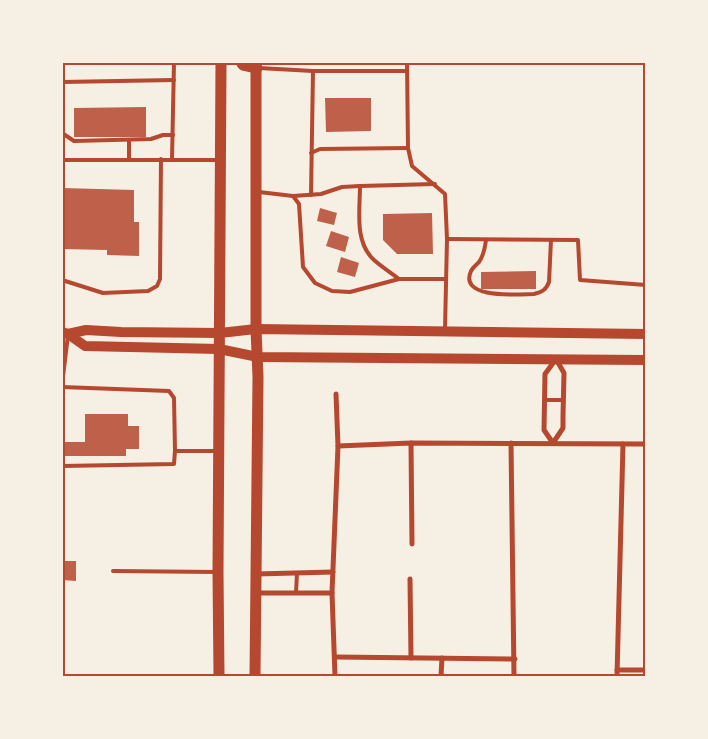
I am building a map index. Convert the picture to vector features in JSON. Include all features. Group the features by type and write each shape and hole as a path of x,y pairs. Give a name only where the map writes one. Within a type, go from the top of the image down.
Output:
{"main road":[{"path":"219,676 221,62"},
{"path":"241,62 243,65 256,65 256,329 258,357 254,676"},
{"path":"65,333 86,330 220,333 256,329 646,334"},
{"path":"65,333 85,346 219,349 258,357 646,360"}],"street":[{"path":"556,359 564,373 564,400 563,428 553,443 544,430 545,374 556,359"},
{"path":"335,676 336,657 332,593 338,446 336,394"},
{"path":"338,446 553,443 646,444"},
{"path":"411,444 412,544"},
{"path":"511,444 514,676"},
{"path":"617,676 623,444"},
{"path":"256,574 333,572"},
{"path":"410,579 411,658"},
{"path":"256,593 332,593"},
{"path":"336,657 515,659"},
{"path":"441,676 442,658"},
{"path":"617,670 646,670"}],"lane":[{"path":"172,159 174,62"},
{"path":"407,62 408,148 412,166 445,194 447,239 445,332"},
{"path":"256,65 313,71 407,71"},
{"path":"311,195 313,71"},
{"path":"62,82 174,80"},
{"path":"62,133 74,141 151,139 163,135 173,135"},
{"path":"129,140 129,160"},
{"path":"311,153 320,149 408,148"},
{"path":"62,280 103,293 148,291 157,286 160,279 162,159"},
{"path":"62,160 220,160"},
{"path":"256,192 293,196 321,194 342,187 434,184"},
{"path":"360,186 360,228 363,246 373,259 399,279"},
{"path":"293,196 299,204 303,267 315,283 332,291 350,292 399,279 445,279"},
{"path":"447,239 578,240 580,280 646,285"},
{"path":"486,240 483,255 470,272 474,287 485,293 534,294 541,293 549,282 551,240"},
{"path":"62,466 174,464 175,451 174,398 169,391 62,386 65,333"},
{"path":"545,400 564,400"},
{"path":"175,451 219,451"},
{"path":"113,571 218,572"},
{"path":"296,573 296,593"}],"building":[{"path":"325,98 371,98 371,131 326,132"},
{"path":"146,107 146,137 74,137 74,108"},
{"path":"62,188 134,190 134,222 139,222 139,256 107,255 107,250 62,249"},
{"path":"320,208 337,213 334,225 317,221"},
{"path":"432,213 433,254 397,254 383,240 383,214"},
{"path":"331,231 349,237 345,252 326,246"},
{"path":"341,257 359,263 355,277 337,272"},
{"path":"536,271 536,289 481,289 481,272"},
{"path":"85,414 128,414 128,426 139,426 139,449 126,449 126,456 62,456 62,442 85,442"},
{"path":"62,561 76,561 76,581 62,580"}]}
